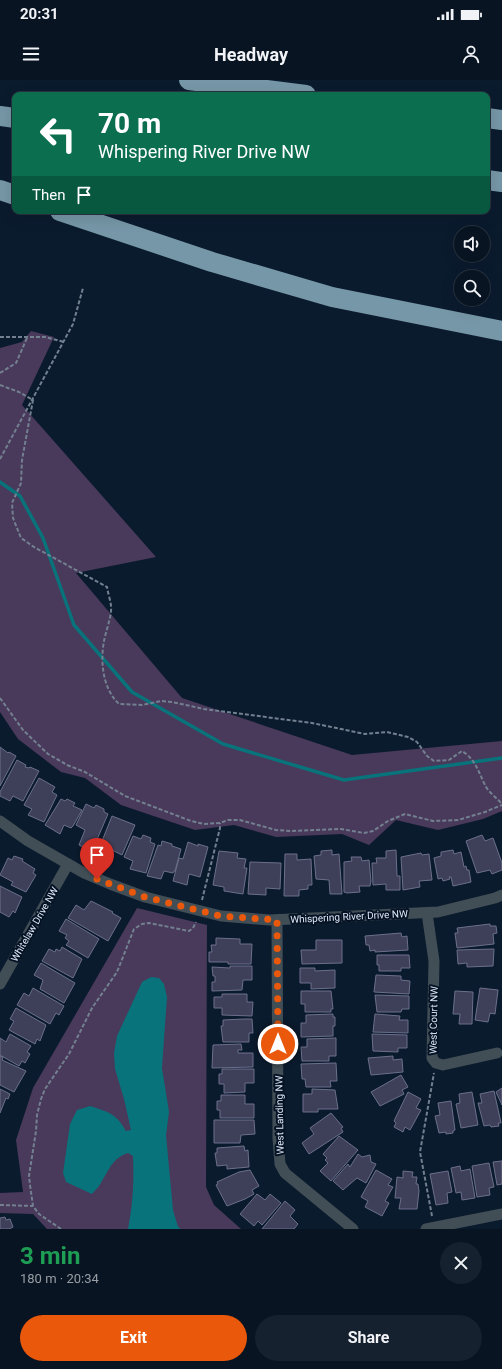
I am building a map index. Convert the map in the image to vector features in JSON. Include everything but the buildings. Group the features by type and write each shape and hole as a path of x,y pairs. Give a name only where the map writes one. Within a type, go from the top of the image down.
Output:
{"highway":[{"path":"189,80 283,92"},
{"path":"0,116 12,118"},
{"path":"490,118 502,120"},
{"path":"490,180 502,182"},
{"path":"0,190 12,194"},
{"path":"69,214 212,262 332,296 502,331"},
{"path":"414,312 502,324"}],"street":[{"name":"Whispering River Drive NW","path":"0,821 28,841 68,864 110,884 145,897 221,916 277,920 427,913 438,912 502,895"},
{"name":"Whitelaw Drive NW","path":"0,984 68,864"},
{"name":"West Court NW","path":"427,913 434,961 432,1058 436,1063 443,1065 497,1053"},
{"name":"West Landing NW","path":"277,920 278,1138 280,1164 285,1173 353,1229"},
{"path":"430,1228 502,1214"}],"path":[{"path":"0,459 64,342 78,310 83,288"},
{"path":"0,337 45,337 64,342"},
{"path":"0,373 16,363 28,338"},
{"path":"0,385 19,392 33,400"},
{"path":"0,698 23,730 48,754 67,765 85,772 125,796 140,803 191,821 204,824 228,820 240,820 276,830 292,832 341,829 364,833 373,831 405,814 433,821 458,820 485,812 502,804 485,786 483,777 471,757 462,752 449,760 434,762 427,756 417,742 408,737 387,732 365,734 312,723 204,710 172,702 161,701 142,705 119,704 112,697 108,689 103,664 104,643 112,609 107,587 34,547 21,538 13,518 12,503 21,483 22,460 33,400"},
{"path":"61,1229 39,1214 33,1206 29,1176 37,1115 41,1099 45,1089 69,1054 92,1008 117,972 131,934 137,926 149,924 189,931 193,928 199,911 220,828 220,822"},
{"path":"430,1228 420,1152 436,1063"},
{"path":"0,1205 33,1206"}],"shaded area":[{"path":"31,331 54,337 22,405 156,557 76,573 182,698 352,755 502,741 502,811 483,819 438,830 396,820 369,845 342,834 276,837 234,825 195,830 121,805 85,778 61,772 18,739 0,712 0,348 22,342"},
{"path":"137,908 207,925 206,1187 214,1205 241,1229 47,1229 33,1214 0,1213 0,1193 23,1192 16,1140 33,1088"},
{"path":"151,977 159,978 164,984 167,997 162,1068 169,1112 166,1135 173,1210 178,1227 181,1229 128,1229 132,1202 133,1156 128,1153 115,1161 100,1185 92,1194 66,1182 63,1173 70,1124 77,1110 90,1106 102,1110 119,1120 126,1131 131,1130 115,1069 114,1053 117,1036 142,982"}],"waterway":[{"path":"0,482 20,496 43,538 74,625 132,692 223,744 344,780 502,758"}],"route":[{"path":"97,879 145,897 221,916 277,920 278,1044"}]}
